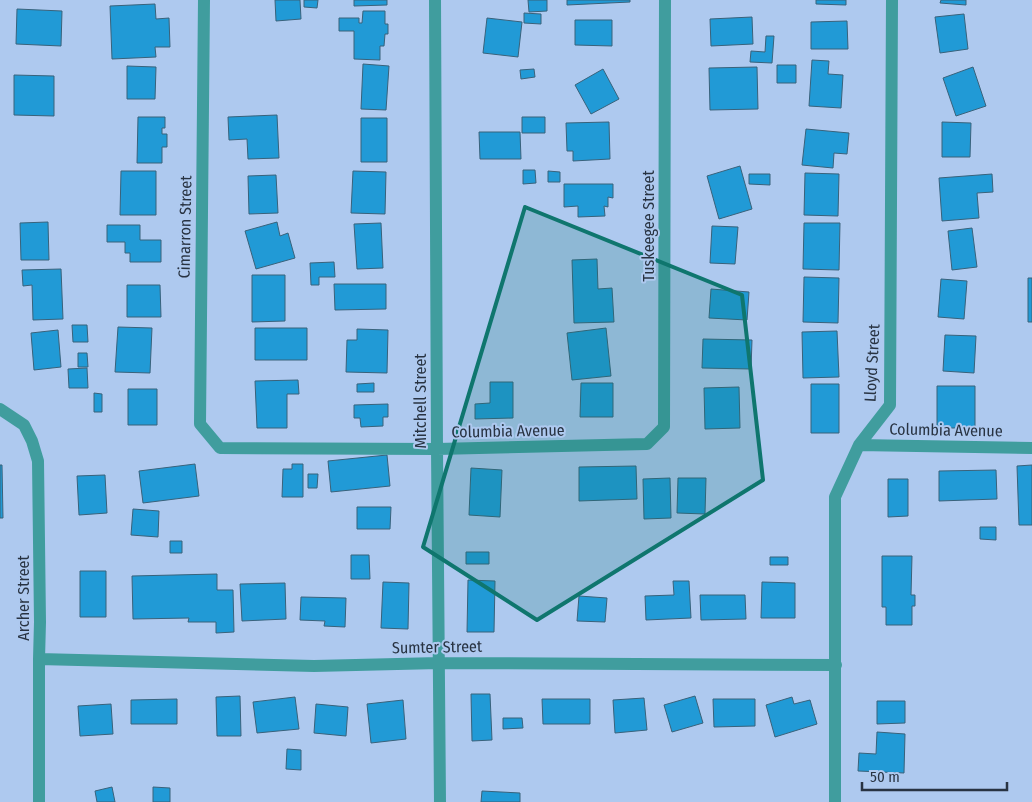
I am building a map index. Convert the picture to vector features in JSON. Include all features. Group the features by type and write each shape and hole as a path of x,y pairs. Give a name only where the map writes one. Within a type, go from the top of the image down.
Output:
{"street":[{"name":"Cimarron Street","path":"204,0 200,424 220,448"},
{"name":"Mitchell Street","path":"435,0 436,449 440,802"},
{"name":"Tuskeegee Street","path":"647,444 664,427 665,0"},
{"name":"Lloyd Street","path":"835,802 835,496 858,446 890,405 892,0"},
{"name":"Archer Street","path":"0,409 24,425 32,441 38,461 40,622 39,802"},
{"name":"Columbia Avenue","path":"220,448 436,449 647,444"},
{"name":"Columbia Avenue","path":"858,446 1032,448"},
{"name":"Sumter Street","path":"39,658 314,666 439,663 836,665"}],"highlighted area":[{"path":"525,207 742,295 763,480 537,620 423,547"}],"building":[{"path":"275,0 300,0 301,19 276,21"},
{"path":"304,0 318,0 317,8 304,7"},
{"path":"354,0 387,0 387,5 354,6"},
{"path":"528,0 547,0 547,11 529,12"},
{"path":"567,0 630,0 630,2 567,5"},
{"path":"816,0 846,0 846,5 816,4"},
{"path":"941,0 966,0 966,5 940,3"},
{"path":"155,4 156,19 169,18 170,47 155,47 156,57 112,59 110,6"},
{"path":"17,9 62,11 61,46 16,44"},
{"path":"363,11 385,11 385,24 388,24 388,34 385,34 384,46 380,46 380,60 354,59 354,31 339,31 339,18 359,18 359,23 362,23"},
{"path":"524,13 541,14 541,24 524,23"},
{"path":"964,14 968,49 940,53 935,17"},
{"path":"752,17 753,44 711,46 710,19"},
{"path":"487,18 522,22 518,57 483,53"},
{"path":"575,20 612,20 612,46 575,45"},
{"path":"847,21 848,49 811,49 811,22"},
{"path":"766,36 774,36 772,63 750,62 751,51 765,52"},
{"path":"812,60 829,61 828,74 843,75 841,108 809,106"},
{"path":"363,64 389,66 386,110 361,109"},
{"path":"777,65 796,65 796,83 777,83"},
{"path":"127,66 156,67 155,99 127,99"},
{"path":"757,67 758,109 710,110 709,68"},
{"path":"973,67 986,106 956,116 943,78"},
{"path":"534,69 535,77 521,79 520,70"},
{"path":"603,69 619,99 591,114 575,85"},
{"path":"14,75 54,76 54,116 14,115"},
{"path":"277,115 279,158 248,159 247,139 229,140 228,117"},
{"path":"138,117 165,117 165,128 162,128 162,134 167,134 167,147 162,147 162,163 137,163"},
{"path":"522,117 545,117 545,133 522,133"},
{"path":"361,118 387,118 387,162 361,162"},
{"path":"609,122 610,159 573,161 573,151 567,151 566,123"},
{"path":"942,122 971,123 970,157 942,157"},
{"path":"806,129 849,133 847,154 834,153 833,168 802,165"},
{"path":"479,132 520,132 521,159 480,159"},
{"path":"740,166 752,209 719,219 707,176"},
{"path":"523,170 535,170 536,183 523,184"},
{"path":"121,171 156,171 156,215 120,215"},
{"path":"353,171 386,172 385,214 351,213"},
{"path":"548,171 560,172 560,182 548,182"},
{"path":"805,173 839,174 838,216 804,215"},
{"path":"749,174 770,174 770,185 749,184"},
{"path":"992,174 993,192 977,193 979,218 942,221 939,178"},
{"path":"276,175 278,213 249,214 248,176"},
{"path":"564,184 613,184 613,198 608,197 608,207 604,206 605,216 578,217 578,206 564,207"},
{"path":"48,222 49,260 21,260 20,223"},
{"path":"277,222 280,236 288,233 295,258 256,269 245,231"},
{"path":"381,223 383,268 357,269 354,224"},
{"path":"804,223 840,223 839,270 803,269"},
{"path":"107,225 140,225 140,240 161,240 161,262 130,262 130,253 125,253 125,242 107,242"},
{"path":"712,226 738,227 735,264 710,263"},
{"path":"972,228 977,267 952,270 948,231"},
{"path":"597,259 598,289 612,288 614,322 574,323 572,260"},
{"path":"334,262 335,277 319,277 319,285 311,285 310,263"},
{"path":"61,269 63,319 33,320 32,285 23,286 22,270"},
{"path":"252,275 285,275 285,321 252,322"},
{"path":"804,277 839,278 838,323 803,322"},
{"path":"1028,278 1032,278 1032,322 1028,322"},
{"path":"941,279 967,281 964,319 938,317"},
{"path":"334,284 386,284 386,309 335,310"},
{"path":"127,285 160,285 161,317 127,317"},
{"path":"711,289 749,292 747,320 709,318"},
{"path":"72,325 87,325 88,342 73,342"},
{"path":"118,327 152,328 150,373 115,372"},
{"path":"255,328 307,328 307,360 255,360"},
{"path":"606,328 611,376 572,380 567,333"},
{"path":"357,329 388,330 387,373 346,372 347,340 357,340"},
{"path":"58,330 61,367 34,370 31,333"},
{"path":"837,331 839,377 803,378 802,332"},
{"path":"945,335 976,336 974,373 943,371"},
{"path":"703,339 752,340 751,369 702,368"},
{"path":"78,353 87,353 88,367 78,367"},
{"path":"87,368 88,388 69,388 68,369"},
{"path":"298,380 299,394 287,394 287,428 257,428 255,381"},
{"path":"490,382 513,382 513,418 475,419 475,404 490,403"},
{"path":"374,383 374,392 357,392 357,384"},
{"path":"581,383 613,383 613,417 580,417"},
{"path":"811,384 839,384 839,433 811,433"},
{"path":"937,386 975,386 975,428 937,428"},
{"path":"739,387 740,428 705,429 704,388"},
{"path":"128,389 157,389 157,425 128,425"},
{"path":"94,393 102,394 102,412 94,412"},
{"path":"388,404 388,417 383,417 383,426 361,427 360,418 354,418 354,405"},
{"path":"387,455 390,486 331,492 328,461"},
{"path":"195,464 199,496 143,503 139,471"},
{"path":"292,464 303,464 303,497 282,497 283,469 292,469"},
{"path":"0,465 2,465 3,518 0,518"},
{"path":"1032,465 1032,525 1019,525 1017,466"},
{"path":"636,466 637,499 579,501 579,467"},
{"path":"471,468 502,470 500,517 469,515"},
{"path":"996,470 997,499 939,501 939,471"},
{"path":"308,474 318,474 317,488 308,488"},
{"path":"105,475 107,513 79,515 77,476"},
{"path":"670,478 671,518 644,519 643,479"},
{"path":"678,478 706,478 705,514 677,513"},
{"path":"888,479 908,479 908,516 888,517"},
{"path":"357,507 391,507 390,529 357,529"},
{"path":"133,509 159,511 158,537 131,535"},
{"path":"980,527 996,527 996,540 980,539"},
{"path":"170,541 182,541 182,553 170,553"},
{"path":"466,552 489,552 489,564 466,564"},
{"path":"351,555 369,555 370,579 351,579"},
{"path":"882,556 912,556 911,595 915,595 915,606 912,606 912,625 886,625 886,607 882,607"},
{"path":"770,557 788,557 788,565 770,565"},
{"path":"80,571 106,571 106,617 80,617"},
{"path":"217,574 217,590 233,590 234,632 216,633 216,622 188,622 189,618 133,619 132,576"},
{"path":"468,580 495,581 494,632 467,632"},
{"path":"673,581 689,581 691,618 646,620 645,596 674,595"},
{"path":"383,582 409,583 408,629 381,628"},
{"path":"762,582 795,583 795,618 761,618"},
{"path":"285,583 286,619 242,621 240,584"},
{"path":"700,595 745,595 746,619 701,620"},
{"path":"579,596 607,598 605,622 577,621"},
{"path":"301,597 346,598 345,627 324,626 325,621 300,620"},
{"path":"471,694 490,694 492,740 472,741"},
{"path":"240,696 241,736 217,736 216,697"},
{"path":"695,696 703,723 672,732 664,705"},
{"path":"295,697 299,729 257,733 253,702"},
{"path":"792,697 794,704 810,700 817,724 775,737 766,705"},
{"path":"644,698 647,730 615,733 613,700"},
{"path":"177,699 177,724 131,724 131,700"},
{"path":"542,699 590,699 590,724 543,724"},
{"path":"713,699 755,699 755,726 714,727"},
{"path":"403,700 406,739 371,743 367,704"},
{"path":"877,701 905,701 905,723 877,724"},
{"path":"111,704 113,734 80,736 78,706"},
{"path":"316,704 348,707 346,736 314,733"},
{"path":"503,718 522,718 523,728 503,729"},
{"path":"877,732 905,734 904,773 858,771 859,753 876,754"},
{"path":"287,749 301,750 301,770 286,769"},
{"path":"112,787 115,802 97,802 95,791"},
{"path":"153,787 170,788 170,802 153,802"},
{"path":"482,791 520,793 520,802 481,802"}]}
